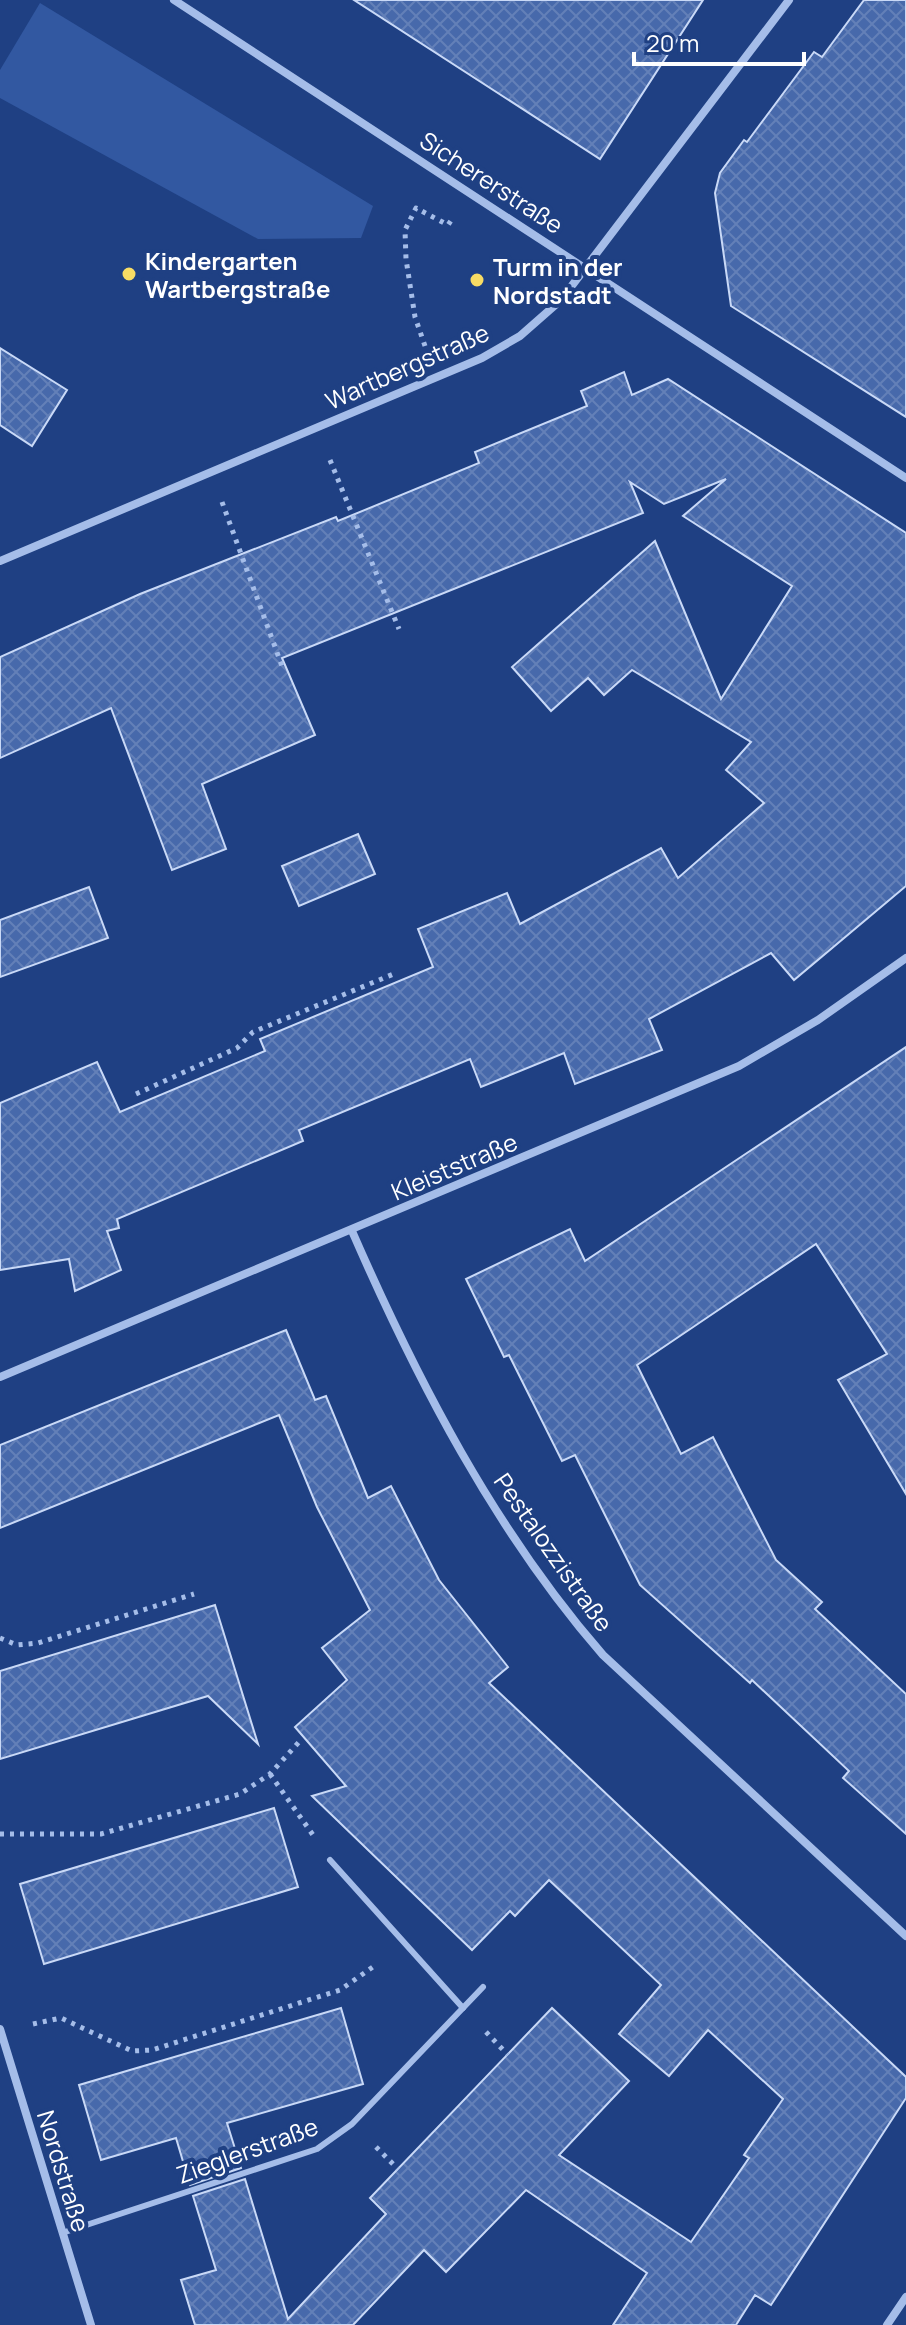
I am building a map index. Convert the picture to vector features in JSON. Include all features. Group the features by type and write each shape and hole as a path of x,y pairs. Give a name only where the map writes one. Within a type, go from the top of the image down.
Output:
{"street":[{"name":"Sichererstraße","path":"174,0 906,478"},
{"name":"Wartbergstraße","path":"0,561 435,378 520,336 561,300 789,0"},
{"name":"Kleiststraße","path":"0,1377 739,1066 818,1020 906,958"},
{"name":"Pestalozzistraße","path":"352,1231 389,1315 495,1510 572,1619 603,1655 906,1936"},
{"name":"Nordstraße","path":"0,2029 91,2325"},
{"path":"887,2325 906,2297"}],"lane":[{"path":"330,1860 463,2008"},
{"name":"Zieglerstraße","path":"62,2233 317,2149 352,2124 483,1987"}],"path":[{"path":"435,378 415,317 405,230 416,208 448,225 467,190"},
{"path":"317,427 399,629"},
{"path":"211,472 282,666"},
{"path":"136,1094 237,1048 253,1032 396,973"},
{"path":"0,1638 17,1645 38,1643 194,1594"},
{"path":"0,1834 101,1834 240,1794 270,1774 299,1742"},
{"path":"270,1774 330,1860"},
{"path":"0,2029 61,2018 132,2051 152,2050 340,1990 375,1966 402,1940"}],"shaded area":[{"path":"40,3 373,206 361,238 258,239 0,98 0,70"}],"building":[{"path":"354,0 703,0 600,159"},
{"path":"864,0 906,0 906,417 731,306 715,193 720,173 744,140 747,142 814,52 822,57"},
{"path":"0,348 67,390 32,446 0,425"},
{"path":"624,372 632,395 668,379 906,533 906,886 794,980 771,953 649,1019 662,1050 575,1084 564,1053 481,1087 470,1059 299,1130 303,1141 117,1219 119,1228 107,1231 121,1270 75,1291 69,1259 0,1270 0,1103 97,1062 120,1112 265,1051 260,1039 433,967 418,929 507,893 520,924 661,848 678,878 764,803 726,770 751,742 632,670 604,695 588,678 551,711 512,667 655,541 721,699 792,586 683,516 726,479 664,504 630,482 643,513 282,658 315,735 202,784 226,849 172,870 111,708 0,758 0,657 140,594 336,517 338,521 479,463 475,452 587,406 581,391"},
{"path":"358,834 375,874 299,906 282,866"},
{"path":"89,887 108,938 0,977 0,920"},
{"path":"906,1047 906,1494 838,1380 887,1354 816,1244 637,1365 681,1454 713,1437 776,1560 822,1602 815,1609 906,1694 906,1834 843,1778 849,1771 752,1680 750,1683 640,1585 575,1455 562,1461 509,1355 504,1357 466,1279 570,1229 585,1261"},
{"path":"286,1330 315,1400 326,1396 368,1498 391,1486 439,1580 508,1667 489,1683 906,2077 906,2098 771,2305 755,2295 736,2325 613,2325 647,2273 526,2190 446,2272 424,2250 353,2325 195,2325 181,2280 216,2270 193,2196 245,2179 288,2319 386,2214 370,2198 552,2008 629,2081 559,2155 691,2242 749,2158 744,2155 783,2099 708,2030 669,2076 619,2034 661,1985 549,1880 515,1916 510,1911 472,1950 312,1796 346,1786 295,1727 347,1680 322,1648 370,1610 317,1507 279,1415 0,1528 0,1445"},
{"path":"215,1605 258,1744 208,1696 0,1759 0,1671"},
{"path":"274,1808 298,1887 44,1964 20,1884"},
{"path":"341,2008 363,2084 227,2123 241,2168 190,2185 176,2138 101,2160 79,2085"}],"place":[{"name":"Kindergarten Wartbergstraße","path":"129,274"},
{"name":"Turm in der Nordstadt","path":"477,280"}]}
